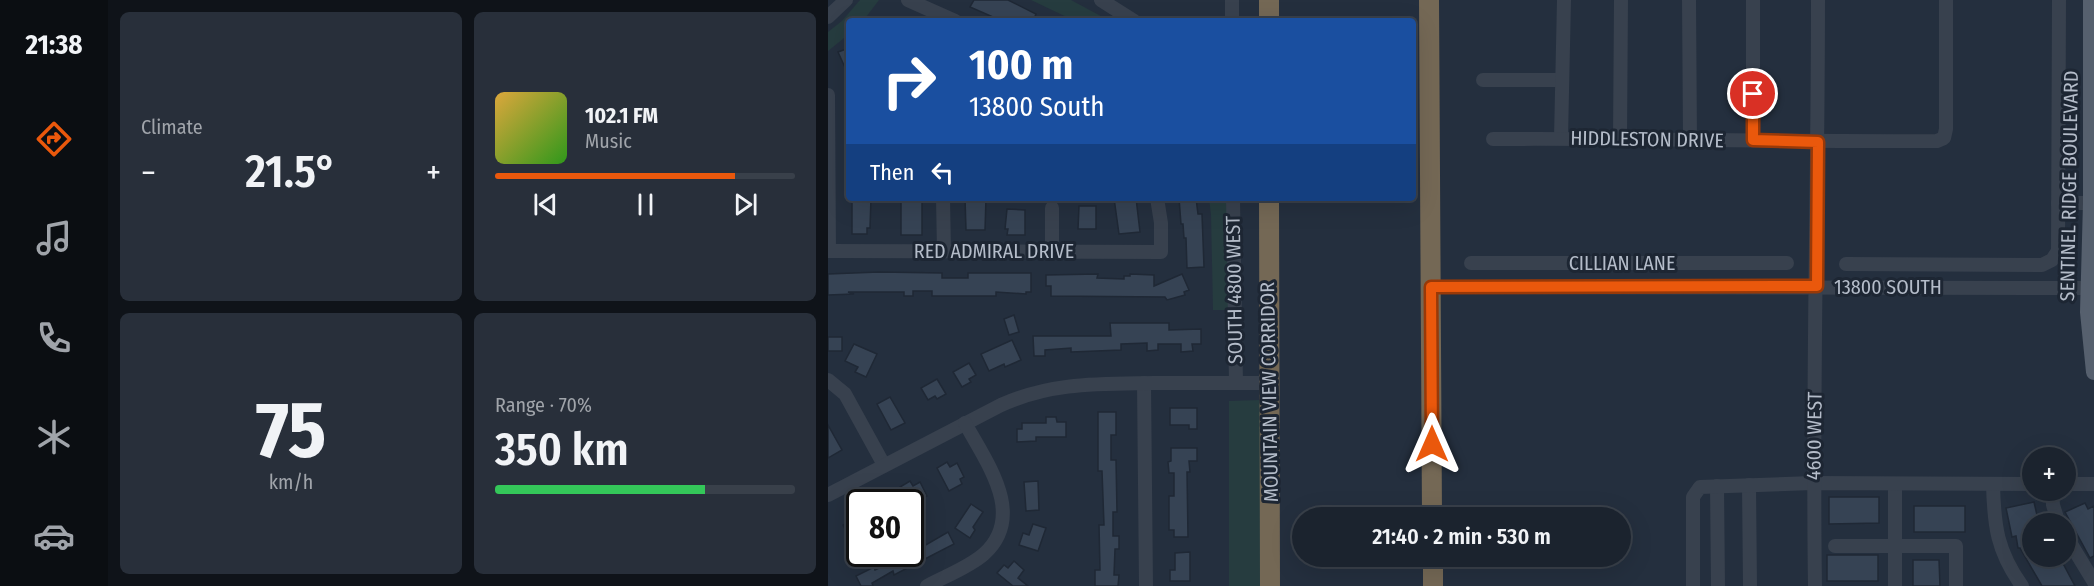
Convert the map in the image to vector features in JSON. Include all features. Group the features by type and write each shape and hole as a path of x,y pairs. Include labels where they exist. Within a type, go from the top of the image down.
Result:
{"highway":[{"path":"1269,0 1269,18"},
{"path":"1429,0 1432,507"},
{"name":"MOUNTAIN VIEW CORRIDOR","path":"1269,201 1270,586"},
{"path":"1433,567 1433,586"}],"main road":[{"name":"SENTINEL RIDGE BOULEVARD","path":"2091,0 2092,288 2089,332 2094,372"}],"street":[{"path":"828,17 846,0"},
{"path":"908,0 948,18"},
{"path":"1101,0 1129,18"},
{"path":"1232,0 1232,18"},
{"path":"1562,138 1564,0"},
{"path":"1620,139 1621,0"},
{"path":"1689,0 1690,139"},
{"path":"1753,0 1753,140"},
{"name":"4600 WEST","path":"1815,586 1813,483 1817,286 1818,0"},
{"name":"HIDDLESTON DRIVE","path":"1493,139 1937,141 1944,138 1946,0"},
{"path":"1846,264 2042,265 2052,260 2058,251 2059,0"},
{"path":"1483,80 1562,80"},
{"path":"828,95 829,251"},
{"path":"943,201 944,251"},
{"name":"RED ADMIRAL DRIVE","path":"829,251 1161,252 1161,222 1158,201"},
{"name":"SOUTH 4800 WEST","path":"1233,201 1236,383"},
{"path":"2058,203 2091,203"},
{"path":"1052,208 1052,251"},
{"name":"CILLIAN LANE","path":"1471,263 1787,263"},
{"path":"1512,263 1512,287"},
{"path":"1733,263 1733,286"},
{"path":"1900,264 1900,287"},
{"path":"1996,264 1996,287"},
{"name":"13800 SOUTH","path":"1431,287 2092,288"},
{"path":"828,380 845,394 884,465"},
{"path":"828,495 1011,400 1042,390 1088,384 1269,383"},
{"path":"1144,384 1146,586"},
{"path":"927,586 984,554 994,542 1001,527 1002,496 965,423"},
{"path":"1693,586 1693,497 1700,487 1813,483 2022,484"},
{"path":"1894,484 1895,586"},
{"path":"1993,484 1994,519 1998,541 2008,564 2022,586"},
{"path":"2076,484 2094,484"},
{"path":"1749,485 1750,586"},
{"path":"1717,486 1718,586"},
{"path":"1835,546 1956,546 1956,586"},
{"path":"2076,552 2094,582"}],"green space":[{"path":"860,0 879,0 865,18 846,18 846,36 828,51 828,32 842,21"},
{"path":"1031,0 1071,0 1104,18 1069,18"},
{"path":"1209,201 1226,201 1229,310 1213,310"},
{"path":"1260,400 1262,586 1229,586 1229,401"}],"building":[{"path":"974,0 1008,0 1036,14 1034,18 995,18 970,7"},
{"path":"846,49 846,70 838,52"},
{"path":"852,201 871,201 870,228 867,228 867,234 852,234"},
{"path":"901,201 922,201 922,235 901,235"},
{"path":"965,201 986,201 985,230 966,230"},
{"path":"1114,201 1136,201 1140,232 1119,234"},
{"path":"1179,201 1196,201 1198,214 1202,214 1204,267 1187,268 1186,238 1184,238 1183,224 1181,224"},
{"path":"1079,206 1096,206 1096,229 1078,229"},
{"path":"1007,209 1025,210 1025,235 1007,235 1008,229 1005,229"},
{"path":"942,273 942,278 968,278 968,273 1031,273 1031,292 1026,292 1026,294 996,292 996,296 932,296 932,291 913,291 913,296 904,296 904,292 848,292 854,294 828,295 828,274"},
{"path":"1098,274 1097,278 1124,279 1124,276 1130,276 1130,274 1154,275 1154,286 1182,274 1189,290 1184,292 1185,295 1167,300 1165,297 1051,296 1051,286 1046,286 1046,275"},
{"path":"1014,315 1019,332 1009,335 1004,319"},
{"path":"1110,323 1169,323 1169,330 1201,329 1201,344 1192,344 1193,351 1181,352 1181,344 1158,344 1158,350 1147,351 1147,343 1121,344 1121,350 1071,352 1071,348 1045,350 1045,356 1034,356 1033,336 1111,336"},
{"path":"828,337 842,337 842,351 828,351"},
{"path":"1012,340 1021,360 989,371 981,354"},
{"path":"854,344 877,354 866,377 855,372 858,367 845,361"},
{"path":"969,363 976,375 969,379 971,382 962,387 953,372"},
{"path":"937,379 946,394 937,399 935,396 928,400 921,388"},
{"path":"890,397 905,423 891,430 877,404"},
{"path":"1170,408 1197,408 1197,429 1189,429 1189,425 1170,425"},
{"path":"1098,412 1116,412 1116,435 1111,435 1111,460 1116,460 1117,512 1113,512 1113,536 1119,536 1119,549 1115,549 1114,575 1119,575 1118,586 1095,586 1095,570 1100,570 1099,525 1104,525 1102,471 1098,471"},
{"path":"1046,417 1056,417 1057,422 1066,422 1066,437 1036,437 1036,441 1017,442 1017,429 1022,429 1022,423 1046,423"},
{"path":"828,425 842,450 828,458"},
{"path":"1171,448 1197,448 1197,461 1189,461 1190,472 1187,472 1188,537 1174,537 1174,530 1169,530 1169,496 1174,496 1174,473 1169,473 1168,462 1171,461"},
{"path":"947,462 950,467 957,463 964,477 960,479 962,484 949,491 937,468"},
{"path":"910,481 913,486 920,482 924,489 901,489 900,487"},
{"path":"1038,481 1039,510 1026,511 1024,482"},
{"path":"1829,497 1879,497 1879,523 1829,524"},
{"path":"2034,502 2036,513 2022,513 2022,551 2018,548 2016,536 2012,537 2006,508"},
{"path":"2085,503 2088,509 2094,506 2094,556 2090,558 2076,532 2076,513 2065,512"},
{"path":"971,504 983,512 973,527 975,530 970,538 955,528"},
{"path":"1914,506 1965,506 1965,532 1914,532"},
{"path":"1033,524 1046,528 1038,551 1019,545 1023,533 1029,535"},
{"path":"948,532 954,544 924,560 924,546"},
{"path":"1190,552 1190,581 1170,581 1170,570 1175,570 1175,553"},
{"path":"1827,555 1878,555 1878,581 1827,581"},
{"path":"1913,560 1939,560 1940,586 1913,586"},
{"path":"1014,561 1024,570 1018,578 1028,586 1013,586 997,573 1004,565 1008,568"},
{"path":"874,567 875,570 882,567 909,567 894,575 893,571 872,583 873,586 861,586 856,576"},
{"path":"2031,567 2065,567 2075,586 2042,586"}],"route":[{"path":"1432,444 1431,287 1817,286 1818,142 1753,140 1753,94"}]}
